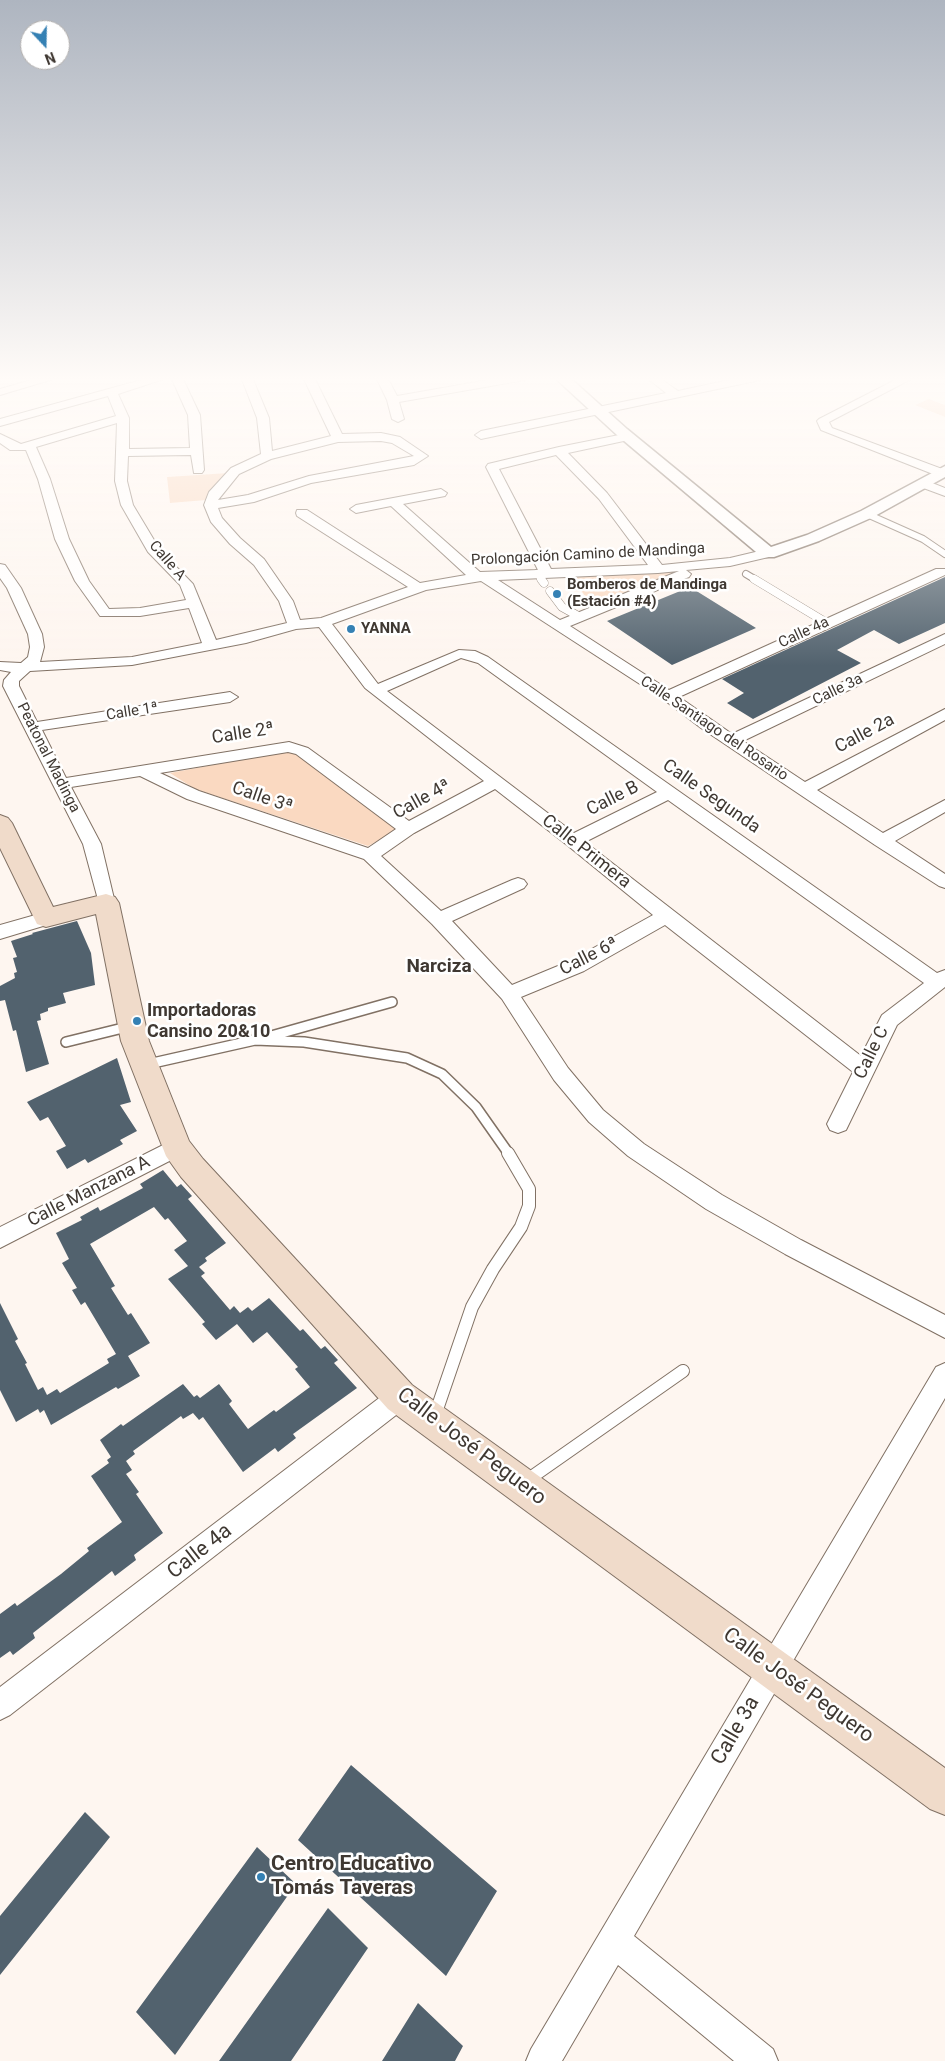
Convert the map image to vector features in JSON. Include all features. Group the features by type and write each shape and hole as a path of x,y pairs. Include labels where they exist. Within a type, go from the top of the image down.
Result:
{"main road":[{"path":"2,835 46,918 106,903"},
{"name":"Calle José Peguero","path":"106,903 132,1026 144,1065 177,1147 192,1168 400,1397 945,1794"}],"street":[{"path":"42,473 62,540 82,581 105,613 140,612 194,603"},
{"name":"Calle A","path":"121,473 121,481 127,505 155,552 186,584 211,646"},
{"path":"234,473 214,496 210,505 216,519 235,541 259,562 286,601 295,625"},
{"path":"210,505 250,500 308,480 346,473"},
{"path":"495,473 542,576"},
{"path":"581,473 603,496 658,569"},
{"path":"672,473 768,553 813,538 867,514 941,473"},
{"path":"922,483 945,492"},
{"path":"356,509 441,493"},
{"name":"Calle Santiago del Rosario","path":"395,503 480,576 668,696 731,741 945,882"},
{"path":"302,513 418,588"},
{"name":"Prolongación Camino de Mandinga","path":"0,666 10,668 27,666 54,667 132,661 211,646 295,625 323,622 418,588 480,576 542,576 658,569 730,562 768,553"},
{"name":"Peatonal Madinga","path":"0,568 14,588 35,634 37,647 35,658 12,680 11,686 92,844 106,903"},
{"name":"Calle 4a","path":"668,696 942,572"},
{"path":"558,626 684,574"},
{"name":"Calle Primera","path":"323,622 364,680 376,690 574,841 666,916 864,1069"},
{"name":"Calle 3a","path":"731,741 945,638"},
{"name":"Calle Segunda","path":"376,690 459,654 470,654 483,660 941,980"},
{"name":"Calle 1ª","path":"33,727 230,697"},
{"name":"Calle 2a","path":"804,790 945,714"},
{"name":"Calle 2ª","path":"61,784 282,747 297,748 408,829"},
{"name":"Calle 3ª","path":"143,771 193,795 370,855"},
{"name":"Calle 4ª","path":"370,855 408,829 495,782"},
{"name":"Calle B","path":"574,841 671,792"},
{"path":"881,841 945,805"},
{"path":"370,855 439,919 509,994 561,1074 596,1116 636,1150 714,1202 785,1243 945,1328"},
{"path":"439,919 518,884"},
{"name":"Calle 6ª","path":"509,994 577,966 666,916"},
{"path":"0,932 46,918"},
{"name":"Calle C","path":"838,1124 889,1020 941,980"},
{"name":"Calle Manzana A","path":"0,1238 177,1147"},
{"name":"Calle 3a","path":"543,2061 945,1375"},
{"name":"Calle 4a","path":"0,1705 400,1397"},
{"path":"614,1941 761,2061"}],"lane":[{"path":"867,514 923,539 945,554"},
{"path":"746,574 827,623"},
{"path":"550,591 562,607 580,617"},
{"path":"144,1065 255,1040 392,1002"},
{"path":"66,1042 132,1026"},
{"path":"255,1040 304,1042 407,1058 442,1074 476,1107 521,1172 529,1189 529,1206 521,1227 493,1269 472,1307 433,1421"},
{"path":"520,1484 683,1371"}],"shaded area":[{"path":"228,473 206,500 170,503 167,477"},
{"path":"686,571 591,604 569,574"},
{"path":"282,752 298,754 398,830 368,846 195,789 170,773"}],"building":[{"path":"945,577 945,623 899,644 874,630 837,650 861,663 753,719 727,703 744,693 722,679"},
{"path":"690,587 756,628 672,665 607,621"},
{"path":"77,921 91,953 95,985 63,993 66,1003 48,1008 48,1011 40,1014 41,1020 37,1021 49,1064 26,1072 16,1030 13,1031 5,1000 0,1001 0,986 15,978 14,973 17,972 13,958 17,957 11,941 32,933"},
{"path":"117,1058 131,1102 120,1105 137,1131 120,1140 123,1144 88,1163 85,1159 67,1169 56,1151 66,1146 48,1117 40,1121 27,1102"},
{"path":"163,1170 177,1187 181,1184 192,1196 188,1199 226,1243 205,1258 207,1261 199,1267 205,1273 201,1276 230,1310 234,1306 240,1313 248,1307 252,1311 269,1298 300,1331 303,1329 321,1349 325,1346 338,1360 334,1363 357,1388 293,1434 296,1438 278,1452 275,1448 243,1472 203,1417 199,1420 193,1413 183,1419 181,1416 133,1451 135,1454 126,1461 132,1470 126,1474 139,1492 136,1494 163,1533 134,1555 136,1560 115,1576 112,1571 33,1633 35,1638 13,1655 10,1651 0,1658 0,1614 15,1603 17,1606 61,1574 89,1551 87,1548 122,1522 91,1476 109,1463 107,1460 111,1457 100,1440 121,1424 123,1426 183,1384 194,1397 197,1395 200,1398 219,1384 232,1401 229,1404 248,1429 274,1410 276,1412 310,1387 295,1369 298,1367 267,1332 253,1343 237,1324 216,1340 202,1324 205,1322 168,1279 188,1266 174,1250 187,1241 168,1218 165,1220 154,1207 90,1244 115,1286 111,1288 128,1315 131,1313 150,1343 128,1356 140,1376 118,1389 116,1387 51,1425 44,1410 40,1413 38,1409 16,1422 0,1390 0,1303 18,1339 15,1341 27,1363 25,1364 38,1390 43,1387 47,1395 57,1389 60,1393 109,1363 107,1359 116,1354 85,1302 81,1305 72,1290 77,1288 62,1263 69,1259 56,1233 82,1220 80,1217 98,1207 100,1211 143,1188 140,1184"},
{"path":"351,1765 497,1891 446,1976 298,1840"},
{"path":"85,1812 110,1837 0,1975 0,1916"},
{"path":"257,1847 296,1884 175,2055 136,2012"},
{"path":"328,1908 368,1948 291,2061 219,2061"},
{"path":"418,2003 463,2046 455,2061 382,2061"}],"place":[{"name":"Bomberos de Mandinga (Estación #4)","path":"557,594"},
{"name":"YANNA","path":"351,629"},
{"name":"Importadoras Cansino 20&10","path":"137,1021"},
{"name":"Centro Educativo Tomás Taveras","path":"261,1877"}],"district":[{"name":"Narciza","path":"439,967"}]}
